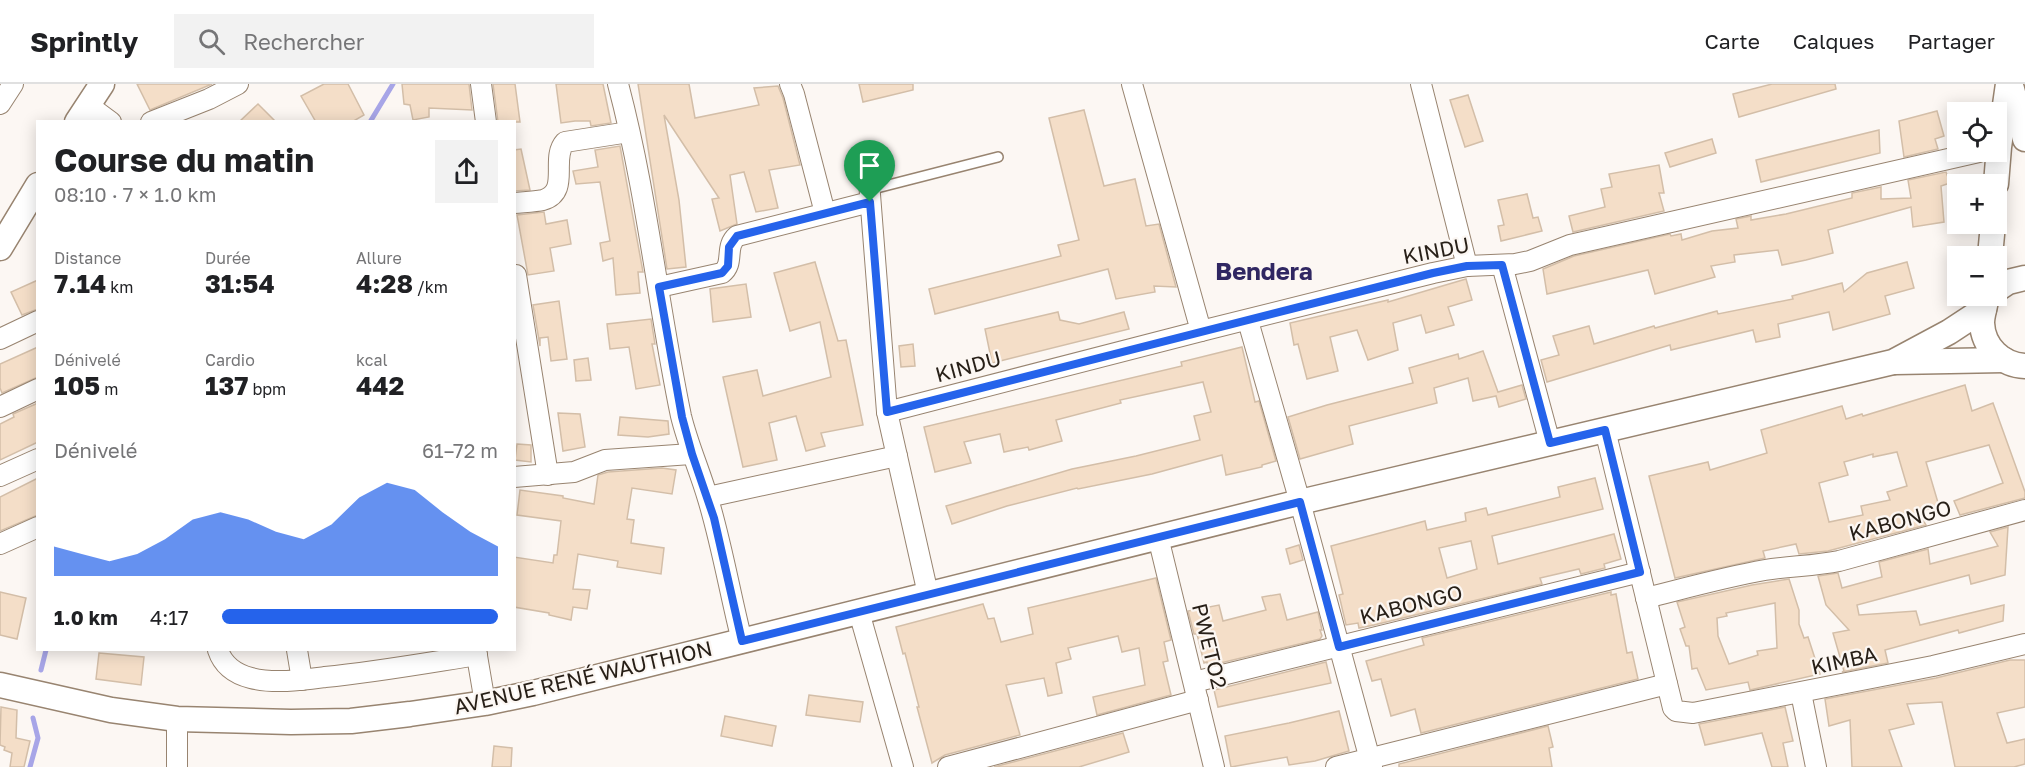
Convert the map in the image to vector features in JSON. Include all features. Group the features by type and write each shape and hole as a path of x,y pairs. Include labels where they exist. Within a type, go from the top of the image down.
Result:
{"street":[{"path":"0,104 13,84"},
{"path":"102,84 83,113 105,120"},
{"path":"156,120 209,99 238,84"},
{"path":"481,84 486,120"},
{"path":"618,84 659,287 682,417 692,454 708,497 742,641"},
{"path":"790,84 825,213"},
{"path":"1132,84 1201,332"},
{"path":"1421,84 1467,266"},
{"path":"2009,84 2025,139"},
{"path":"2004,102 2009,84"},
{"path":"516,203 544,200 557,190 559,154 565,142 629,132"},
{"path":"867,156 887,412 928,594"},
{"name":"KINDU","path":"887,412 1467,266 1530,261 1570,245 1947,159"},
{"path":"659,287 722,273 728,266 729,247 737,236 825,213 869,196"},
{"path":"0,248 33,200"},
{"path":"1502,265 1550,443"},
{"path":"516,276 548,475"},
{"path":"2007,283 2025,278"},
{"path":"1893,362 1949,332 1981,306"},
{"path":"1988,306 1983,333 1995,353 2017,369"},
{"path":"1248,321 1371,763"},
{"path":"0,339 36,322"},
{"path":"1893,362 2017,369"},
{"name":"AVENUE RENÉ WAUTHION","path":"0,685 111,710 177,719 351,721 485,703 1300,502 1893,362"},
{"path":"0,407 36,390"},
{"path":"1336,767 1371,763 1667,684 1605,430"},
{"path":"516,477 574,472 605,460 692,454"},
{"path":"708,497 897,456"},
{"path":"0,476 36,460"},
{"name":"KABONGO","path":"1646,598 1704,582 1767,570 1823,565 2025,510"},
{"path":"0,544 36,528"},
{"name":"PWETO2","path":"1158,537 1214,767"},
{"name":"KABONGO","path":"948,767 1339,647 1640,572"},
{"path":"859,612 903,767"},
{"name":"KIMBA","path":"1667,684 1673,708 1680,713 1693,713 1801,693 2025,644"},
{"path":"218,651 221,660 243,676 254,679 302,680 388,659 476,652 485,703"},
{"path":"297,651 302,680"},
{"path":"1801,693 1816,767"},
{"path":"177,719 177,767"}],"lane":[{"path":"869,196 998,157"}],"building":[{"path":"137,84 212,84 150,110"},
{"path":"324,84 348,84 364,115 355,120 315,120 301,96"},
{"path":"402,84 469,84 472,110 429,108 429,117 413,120 410,105 404,104"},
{"path":"493,84 515,84 520,122 498,120"},
{"path":"556,84 603,84 611,123 591,126 590,121 561,123"},
{"path":"638,84 689,84 695,118 759,105 754,88 778,86 783,98 800,165 769,170 778,208 756,212 744,172 730,175 737,224 720,231 712,199 719,198 664,115 679,200 686,267 667,269"},
{"path":"859,84 913,84 913,90 863,102"},
{"path":"1772,84 1835,84 1836,89 1739,117 1733,94"},
{"path":"1468,95 1483,141 1465,147 1450,100"},
{"path":"258,104 274,120 241,120"},
{"path":"1084,110 1104,186 1135,179 1146,226 1159,224 1176,287 1154,286 1155,292 1116,299 1108,269 935,314 929,289 1061,256 1058,245 1079,240 1049,118"},
{"path":"1937,111 1944,136 1935,139 1938,149 1904,157 1899,121"},
{"path":"1879,130 1880,153 1761,182 1756,160"},
{"path":"1712,139 1716,153 1670,167 1665,153"},
{"path":"620,146 643,272 638,272 640,293 616,295 613,258 603,261 600,243 610,241 600,182 576,184 573,171 598,167 595,150"},
{"path":"521,149 530,190 516,191 516,150"},
{"path":"1659,165 1664,193 1659,193 1664,211 1573,232 1569,216 1605,207 1601,189 1612,187 1609,174"},
{"path":"1946,172 1947,184 1941,186 1944,222 1913,227 1911,207 1828,230 1833,253 1806,260 1782,265 1778,250 1734,255 1735,262 1711,266 1715,277 1655,294 1648,270 1547,294 1543,269 1574,256 1670,234 1671,236 1681,234 1682,240 1712,231 1738,228 1736,219 1751,216 1751,220 1786,214 1852,198 1852,193 1881,187 1881,199 1911,198 1908,180"},
{"path":"1527,194 1533,218 1538,217 1542,231 1501,241 1498,226 1504,225 1498,200"},
{"path":"544,212 546,224 567,220 571,244 550,248 554,271 528,275 517,215"},
{"path":"815,262 838,341 846,340 863,425 821,433 825,446 806,451 796,416 769,423 777,460 743,467 723,377 757,370 763,396 831,377 820,322 790,331 774,273"},
{"path":"1907,262 1914,288 1885,296 1890,314 1833,330 1829,312 1778,324 1780,337 1756,342 1753,330 1671,350 1670,345 1547,382 1541,360 1559,355 1553,336 1589,326 1594,344 1654,326 1655,328 1717,311 1718,314 1793,299 1792,296 1842,283 1844,292 1867,273"},
{"path":"1466,279 1472,300 1448,307 1454,325 1426,333 1421,315 1393,323 1398,350 1368,360 1357,330 1330,337 1338,371 1307,379 1298,344 1294,345 1290,323 1388,300 1388,302"},
{"path":"36,281 36,310 22,315 11,292"},
{"path":"746,284 751,317 713,322 710,289"},
{"path":"559,301 567,359 551,361 548,337 540,338 540,346 533,305"},
{"path":"1058,312 1060,320 1079,324 1124,312 1129,329 992,363 985,329"},
{"path":"651,319 655,344 652,344 660,385 636,389 629,347 610,349 607,324"},
{"path":"913,344 915,366 901,367 899,346"},
{"path":"1242,347 1255,402 1259,401 1276,461 1262,465 1262,467 1226,475 1222,455 1152,474 1077,488 1007,506 952,524 946,506 1072,469 1200,440 1194,416 1211,412 1203,382 1120,400 1121,403 1056,420 1062,441 1029,450 1028,447 1004,452 1000,434 964,442 971,463 935,472 924,427 1182,366 1181,362"},
{"path":"36,348 36,378 2,393 0,364"},
{"path":"1483,351 1498,392 1522,385 1526,399 1499,407 1496,396 1473,401 1468,378 1434,388 1437,403 1349,426 1353,444 1300,459 1288,417 1413,383 1409,368 1458,354 1459,359"},
{"path":"588,358 591,380 576,381 574,360"},
{"path":"1965,385 1972,411 1993,403 2025,492 2025,498 1960,515 1954,501 2003,483 1989,445 1926,462 1939,506 1918,512 1926,525 1828,551 1799,554 1796,544 1763,551 1765,558 1675,578 1649,476 1708,462 1710,470 1767,453 1761,430 1842,406 1846,419 1862,414 1863,416","holes":["1897,452 1907,486 1887,492 1890,500 1861,506 1863,515 1829,522 1819,483 1848,475 1844,462 1873,454 1873,457"]},
{"path":"36,404 36,443 0,460 0,424 14,417 13,414"},
{"path":"558,413 580,414 585,447 563,451"},
{"path":"620,417 668,421 669,434 648,437 618,435"},
{"path":"517,444 531,445 531,462 516,460"},
{"path":"662,468 676,470 672,494 632,488 627,519 634,520 631,543 664,548 661,574 617,567 618,561 578,554 573,589 590,590 587,609 573,607 571,620 549,615 549,613 516,607 516,557 553,563 554,555 557,555 561,521 517,515 520,490 563,496 563,498 594,504 598,475 608,472"},
{"path":"1595,478 1603,509 1492,536 1498,564 1614,534 1621,559 1604,564 1605,568 1581,574 1579,569 1540,578 1542,584 1374,625 1359,628 1358,623 1346,625 1339,595 1343,594 1331,546 1425,521 1427,530 1466,521 1465,513 1486,508 1488,515 1560,497 1558,487","holes":["1471,541 1477,569 1447,578 1439,548"]},
{"path":"36,479 36,516 0,531 0,497"},
{"path":"2008,527 2005,575 1971,584 1969,575 1857,605 1859,615 1916,611 1920,625 2004,605 2003,621 1959,633 1958,630 1885,650 1888,663 1842,672 1844,671 1833,633 1849,630 1826,605 1818,576 1838,573 1842,588 1882,577 1879,562 1928,549 1930,564 1998,546 1990,532"},
{"path":"1299,545 1303,560 1290,564 1286,549"},
{"path":"1156,578 1171,640 1164,642 1168,661 1163,662 1171,695 1097,715 1093,697 1145,685 1139,648 1122,652 1118,636 1068,648 1071,659 1056,663 1062,693 1048,696 1044,678 1006,685 1020,735 945,755 932,763 905,653 903,654 896,627 983,604 988,619 994,618 1001,642 1033,634 1028,608"},
{"path":"1789,579 1799,610 1799,624 1804,638 1808,637 1820,674 1750,690 1748,682 1706,690 1697,668 1692,669 1689,646 1686,646 1680,629 1685,627 1677,602","holes":["1775,603 1777,648 1757,651 1758,655 1729,664 1718,636 1717,618 1727,616 1726,613"]},
{"path":"0,592 26,598 17,639 0,635"},
{"path":"1611,592 1611,595 1616,594 1627,653 1632,652 1638,679 1421,733 1415,709 1391,716 1381,679 1372,681 1366,661 1424,645 1422,638"},
{"path":"1280,594 1287,620 1318,612 1322,630 1320,630 1322,636 1320,639 1208,666 1207,662 1204,663 1197,634 1194,634 1188,611 1219,605 1223,621 1266,610 1262,597"},
{"path":"99,653 144,657 141,685 96,679"},
{"path":"2010,660 2025,660 2025,707 1997,713 2007,743 2025,739 2025,764 2014,767 1955,767 1942,702 1907,704 1914,724 1889,730 1902,767 1852,767 1850,720 1829,726 1825,699 1936,678"},
{"path":"1326,662 1331,683 1218,707 1214,690"},
{"path":"809,695 863,702 860,722 806,715"},
{"path":"1,707 17,710 16,738 30,741 24,767 10,767 12,753 4,750 5,747 0,745"},
{"path":"1785,707 1793,741 1783,743 1788,767 1772,767 1762,733 1705,745 1699,724"},
{"path":"1339,711 1349,751 1315,761 1289,765 1287,757 1231,767 1225,736"},
{"path":"725,716 776,726 772,746 721,736"},
{"path":"1548,726 1553,747 1549,748 1552,767 1399,767 1399,764"},
{"path":"1123,733 1129,752 1079,767 994,767"},
{"path":"494,746 512,748 511,767 492,767"}],"waterway":[{"path":"371,120 393,84"},
{"path":"41,670 46,651"},
{"path":"30,767 38,738 33,718"}],"district":[{"name":"Bendera","path":"1264,270"}],"route":[{"path":"870,202 887,412 1433,273 1467,266 1502,265 1550,443 1605,430 1640,572 1339,647 1300,502 742,641 714,518 682,417 659,287 722,273 728,266 729,247 737,236 870,202"}]}
